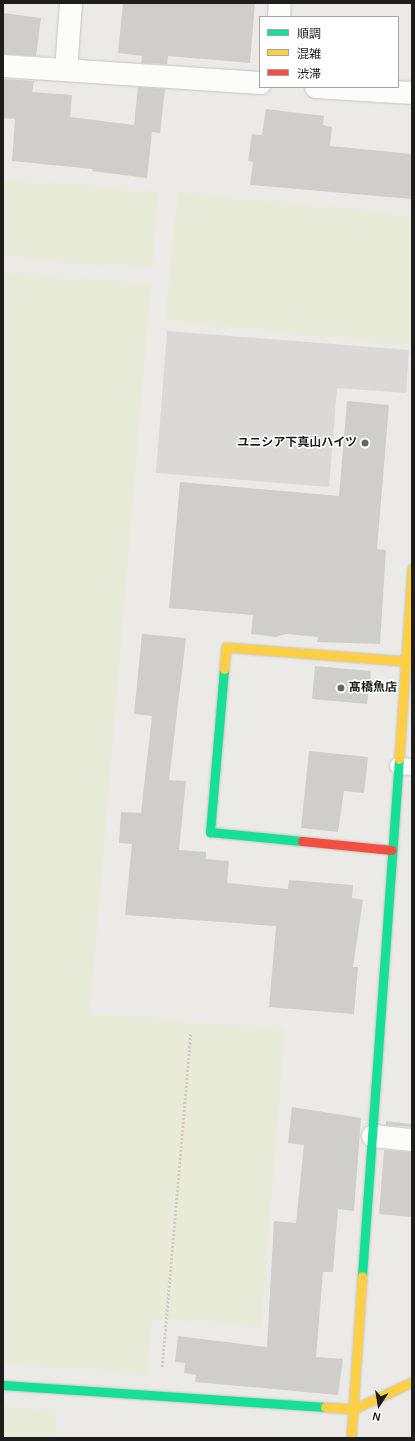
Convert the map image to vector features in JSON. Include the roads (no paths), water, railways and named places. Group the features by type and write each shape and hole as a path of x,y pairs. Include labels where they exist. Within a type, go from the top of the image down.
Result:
{"street":[{"path":"66,70 71,3"},
{"path":"279,16 280,3"},
{"path":"3,66 259,83"},
{"path":"332,88 412,93"},
{"path":"351,1438 392,850 405,766 408,679 406,661 412,568"},
{"path":"392,850 210,832 226,648 406,661"},
{"path":"373,1136 412,1140"},
{"path":"3,1384 354,1409 412,1382"}],"place":[{"name":"ユニシア下真山ハイツ","path":"365,443"},
{"name":"髙橋魚店","path":"341,688"}]}
